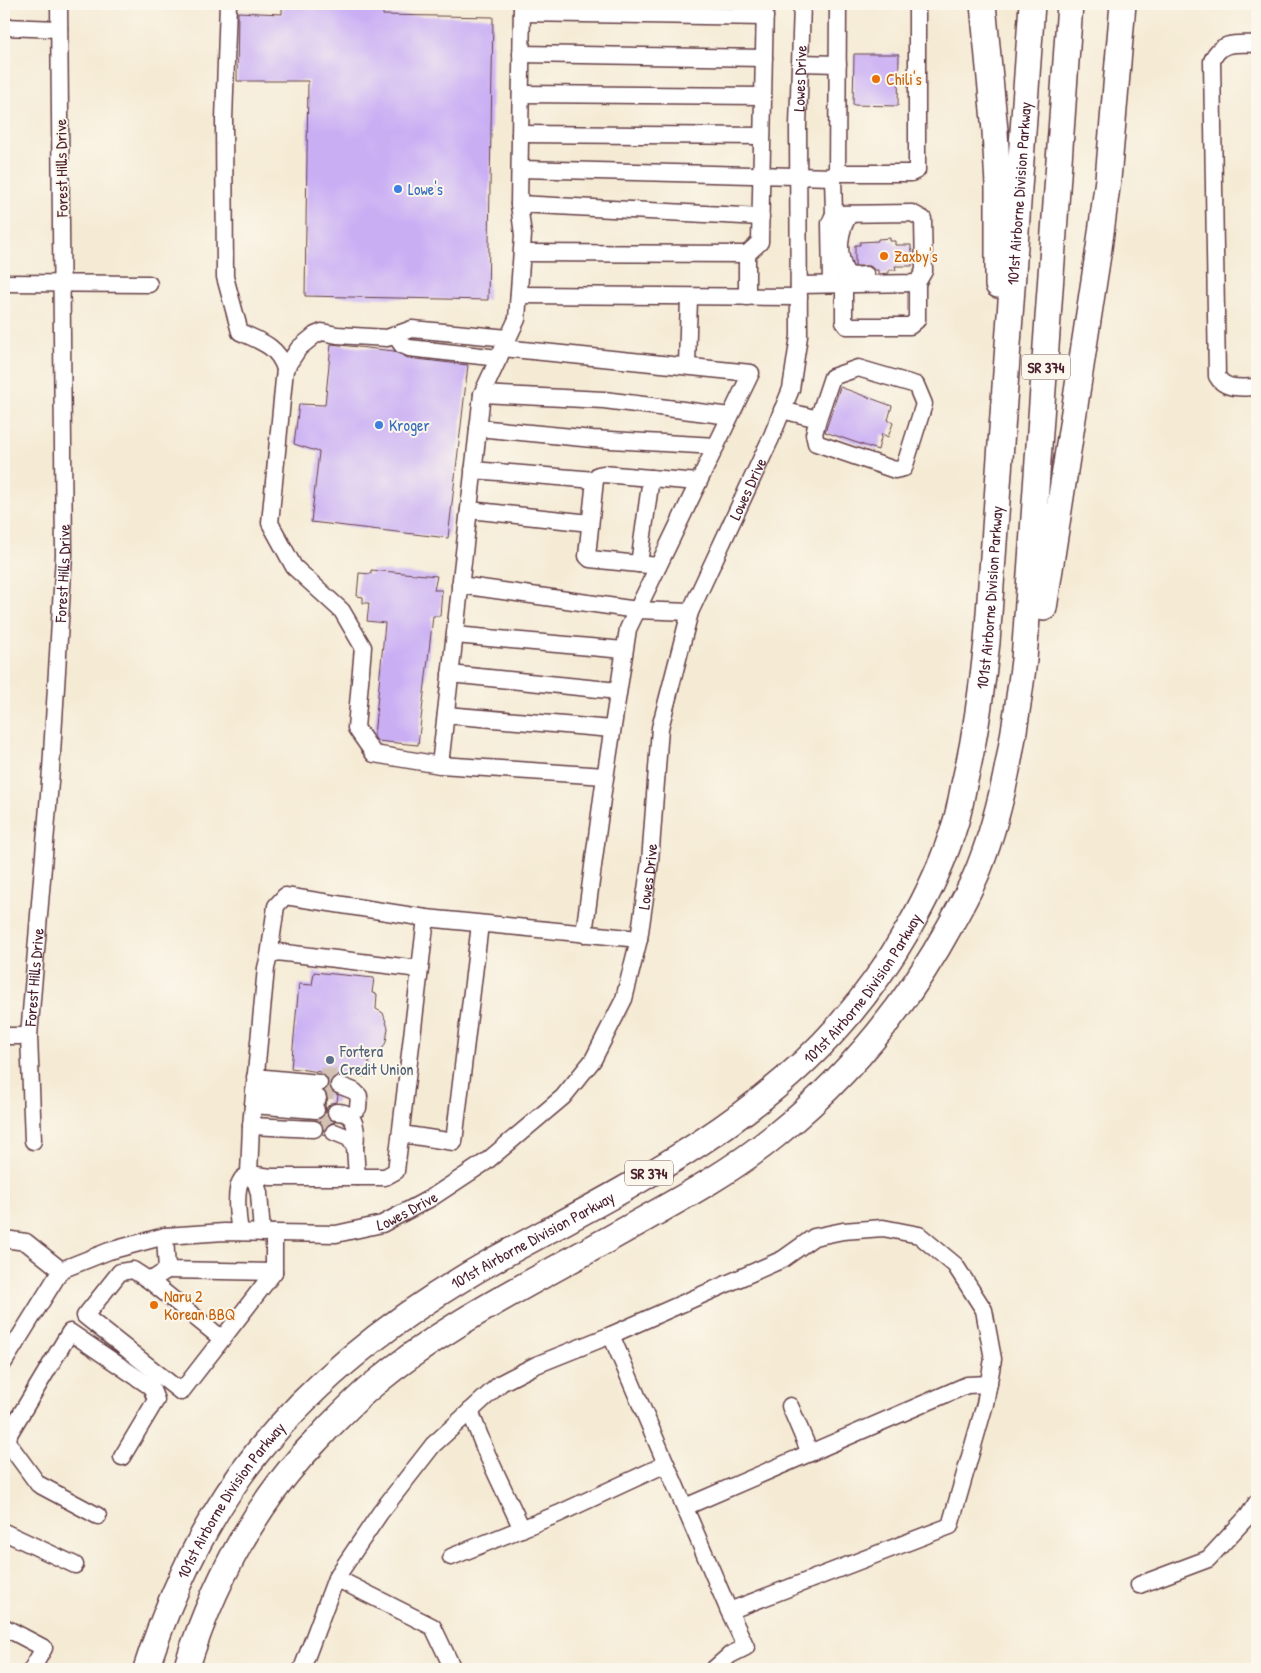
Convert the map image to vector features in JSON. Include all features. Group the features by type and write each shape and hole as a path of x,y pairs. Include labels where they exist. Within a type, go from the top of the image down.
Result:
{"highway":[{"path":"983,4 998,185 992,573"},
{"name":"101st Airborne Division Parkway","path":"146,1669 158,1630 177,1585 200,1541 228,1494 255,1455 287,1417 321,1384 384,1331 431,1298 490,1262 684,1154 734,1120 787,1078 840,1025 884,968 919,908 940,866 956,820 980,703 988,642 1032,4"},
{"name":"101st Airborne Division Parkway","path":"186,1669 214,1595 236,1550 269,1497 300,1458 372,1386 477,1313 699,1188 775,1136 845,1073 883,1029 915,986 964,902 979,868 994,822 1015,729 1024,660 1070,4"},
{"path":"1015,729 1037,649 1098,257 1108,179 1123,4"}],"street":[{"name":"Forest Hills Drive","path":"33,1141 29,1036 51,770 64,555 59,4"},
{"path":"228,4 224,120 225,277 240,332 271,346 283,361 286,369"},
{"name":"Lowes Drive","path":"61,1270 109,1251 165,1236 224,1232 336,1234 382,1224 431,1198 487,1161 563,1097 593,1060 624,999 639,939 650,862 660,728 690,612 791,390 799,336 798,177 802,4"},
{"path":"838,4 835,175 842,214 840,246 843,266 846,273 852,276 910,275 920,277"},
{"path":"520,169 798,177 911,173 917,170 918,4"},
{"path":"440,765 482,394 517,319 523,235 519,204 522,8 765,10 760,242 747,254 522,253"},
{"path":"4,27 59,29"},
{"path":"1257,44 1226,44 1214,54 1212,61 1217,376 1227,386 1235,388 1257,387"},
{"path":"521,54 764,58"},
{"path":"800,63 838,64"},
{"path":"521,94 763,96"},
{"path":"520,134 762,136"},
{"path":"519,204 761,216"},
{"path":"912,213 923,219 920,277 917,320 910,326 847,326 844,322 837,284 830,223 842,214 912,213"},
{"path":"747,254 748,297"},
{"path":"519,295 748,297 837,284 920,277"},
{"path":"4,283 149,284"},
{"path":"687,366 689,297"},
{"path":"503,348 412,329 391,337 337,335 322,332 315,335 299,348 286,369 270,523 294,567 342,611 363,647 356,728 374,754 440,765 605,776"},
{"path":"391,337 402,346 409,348 503,348 751,372 628,630 605,776 584,934"},
{"path":"858,368 916,385 924,404 904,468 895,470 816,443 814,434 818,419 832,376 858,368"},
{"path":"482,394 604,400 730,416"},
{"path":"782,410 818,419"},
{"path":"478,428 593,439 716,446"},
{"path":"473,470 595,480"},
{"path":"658,566 590,559 587,556 595,480 598,475 603,474 698,482"},
{"path":"639,564 651,478"},
{"path":"469,510 590,523"},
{"path":"460,585 637,610 690,612"},
{"path":"454,635 624,650"},
{"path":"450,674 618,691"},
{"path":"446,715 612,729"},
{"path":"221,1338 150,1281 133,1270 120,1272 85,1316 181,1392 274,1272 259,1193 256,1183 249,1174 253,1095 266,968 276,906 285,896 426,918 639,939"},
{"path":"240,1232 237,1214 239,1187 242,1179 249,1174 271,1177 385,1177 396,1171 426,918"},
{"path":"401,1134 454,1142 480,924"},
{"path":"269,956 277,952 420,969"},
{"path":"4,1036 29,1036"},
{"path":"337,1103 352,1079 359,1089 355,1140 358,1177"},
{"path":"253,1095 317,1101"},
{"path":"253,1095 317,1101"},
{"path":"253,1095 317,1101"},
{"path":"337,1103 358,1106"},
{"path":"337,1103 349,1138 355,1140"},
{"path":"302,1669 336,1578 380,1512 433,1445 501,1383 536,1365 611,1335 783,1259 814,1237 843,1231 882,1228 919,1235 955,1265 984,1310 993,1359 986,1404 950,1526 729,1611"},
{"path":"165,1236 167,1270"},
{"path":"4,1239 26,1242 61,1270 4,1362"},
{"path":"150,1281 167,1270 274,1272"},
{"path":"98,1516 38,1484 8,1443 6,1432 70,1332 151,1387 156,1400 122,1458"},
{"path":"611,1335 746,1647 730,1655 714,1669"},
{"path":"685,1508 966,1385 989,1384"},
{"path":"790,1406 810,1453"},
{"path":"470,1411 486,1452 522,1529"},
{"path":"451,1557 522,1529 666,1464"},
{"path":"1139,1585 1208,1559 1248,1516 1257,1502"},
{"path":"4,1532 75,1565"},
{"path":"336,1578 433,1627 453,1669"},
{"path":"4,1627 44,1648 32,1669"}],"building":[{"name":"Lowe's","path":"282,4 383,4 383,15 493,17 488,300 305,296 308,81 237,81 238,12 282,14"},
{"name":"Chili's","path":"854,54 899,54 898,106 853,105"},
{"name":"Zaxby's","path":"890,238 890,241 895,241 895,245 911,245 912,266 895,266 896,270 889,270 889,273 878,274 878,270 870,266 855,266 855,245 860,245 860,242"},
{"name":"Kroger","path":"331,344 394,351 408,358 468,365 448,538 311,522 319,452 294,444 299,404 325,405"},
{"path":"840,387 892,406 888,420 893,423 888,437 882,434 878,450 825,432"},
{"path":"371,570 437,576 434,590 442,590 440,616 433,616 418,745 377,741 374,736 385,623 367,621 369,603 363,603 363,597 357,596 359,573 371,574"},
{"name":"Fortera Credit Union","path":"314,972 374,978 372,993 377,994 376,1009 383,1013 388,1028 386,1042 382,1050 369,1058 369,1077 340,1074 333,1077 330,1081 331,1091 338,1095 337,1102 331,1103 327,1107 327,1117 335,1122 327,1124 325,1135 322,1134 323,1124 317,1120 324,1116 326,1111 325,1105 328,1099 325,1091 329,1084 328,1078 320,1072 291,1068 299,984 312,985"}],"tunnel":[{"path":"320,1076 340,1077"},
{"path":"319,1089 338,1092"},
{"path":"315,1120 335,1122"}],"place":[{"name":"Chili's","path":"876,79"},
{"name":"Lowe's","path":"398,189"},
{"name":"Zaxby's","path":"884,256"},
{"name":"Kroger","path":"379,425"},
{"name":"Fortera Credit Union","path":"330,1060"},
{"name":"Naru 2 Korean BBQ","path":"154,1305"}]}
